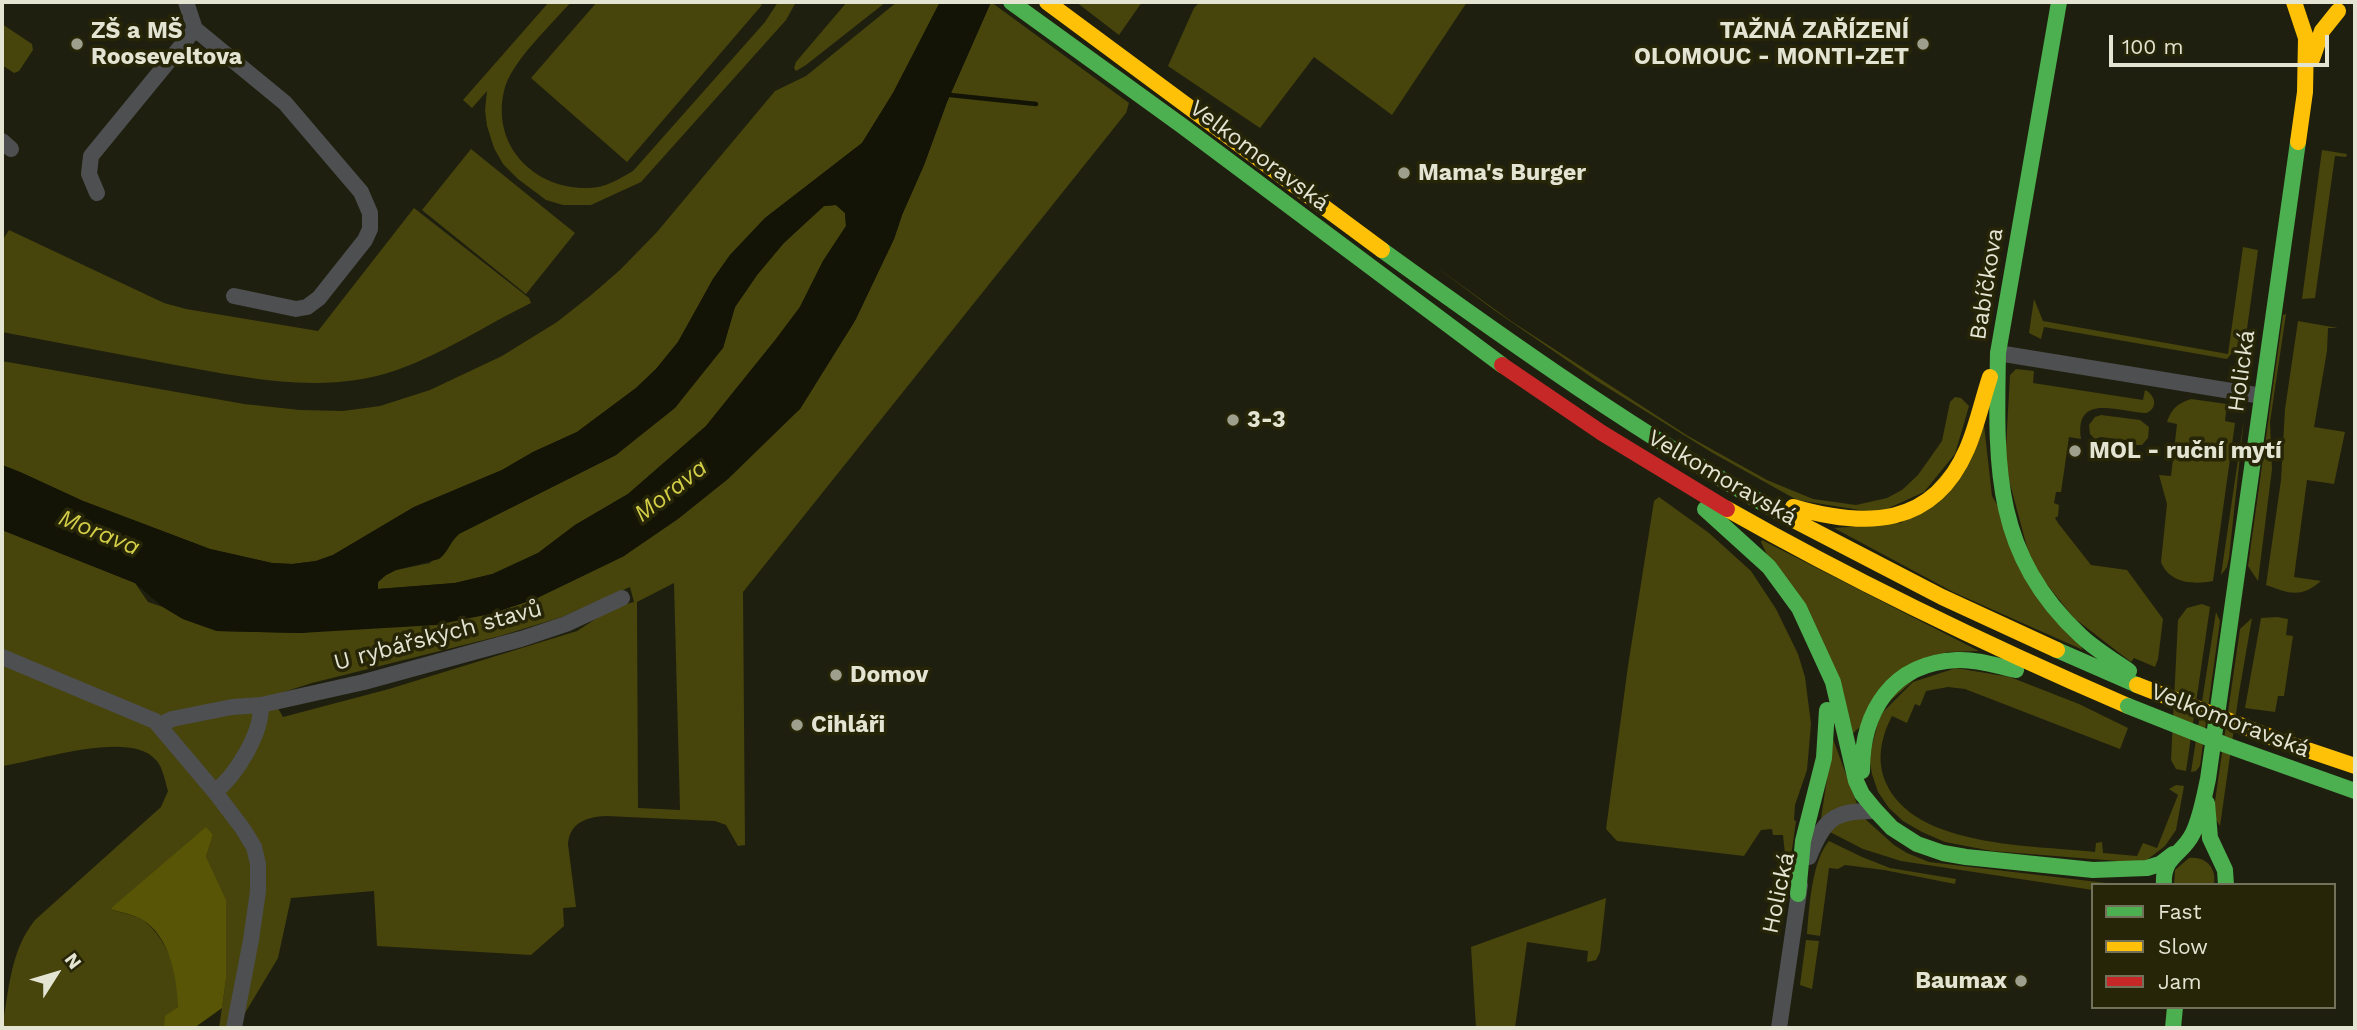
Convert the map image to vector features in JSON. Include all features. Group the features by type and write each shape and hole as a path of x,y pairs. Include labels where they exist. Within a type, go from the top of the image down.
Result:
{"main road":[{"name":"Velkomoravská","path":"1011,2 1499,363 1602,433 1774,536 2010,656 2226,745 2355,791"},
{"name":"Velkomoravská","path":"1047,2 1362,237 1556,375 1738,489 1853,553 2039,644 2138,681 2182,703 2355,766"},
{"name":"Babíčkova","path":"1998,353 2059,2"},
{"path":"2295,2 2315,14 2327,14 2346,7"},
{"name":"Holická","path":"2295,2 2306,38 2305,92"},
{"name":"Holická","path":"2164,883 2164,868 2191,838 2207,782 2305,92 2318,39 2346,7"},
{"path":"1738,489 1842,521 1874,522 1908,512 1941,488 1962,460 1998,353"},
{"path":"1998,353 1997,460 2003,505 2016,549 2038,587 2070,624 2095,648 2138,681"},
{"path":"1669,474 1757,555 1778,577 1799,608 1833,682 1856,781 1862,793 1887,824 1906,838 1934,851 1966,857 2093,870 2147,868 2160,864 2176,852 2189,847 2211,851 2220,860"},
{"path":"1798,894 1803,844 1820,787 1828,741 1826,707 1815,644"},
{"path":"1876,811 1862,775 1862,736 1878,701 1892,685 1914,670 1942,661 1975,661 2080,686"},
{"name":"Holická","path":"2207,782 2209,833 2225,870 2225,883"},
{"path":"2093,870 2135,883"},
{"path":"2173,1028 2175,1009"}],"street":[{"path":"186,2 195,29 285,103 361,192 370,213 370,229 365,240 313,304 296,309 234,296"},
{"path":"97,193 89,174 91,156 195,29"},
{"name":"Babíčkova","path":"1998,353 2262,396"},
{"name":"U rybářských stavů","path":"160,725 172,719 232,707 261,705 364,682 521,639 566,624 622,598"},
{"path":"2,657 148,717 160,725 215,792 254,847 258,864 258,891 234,1028"},
{"path":"215,792 232,775 247,750 259,722 261,705"},
{"name":"Holická","path":"1779,1028 1798,894 1813,846 1826,825 1843,813 1876,811"}],"shaded area":[{"path":"549,2 571,2 532,45 508,80 502,111 504,130 521,161 535,173 569,187 595,188 633,171 765,22 778,2 796,2 786,20 641,182 591,205 563,205 546,200 503,164 487,126 487,91 472,108 463,100"},
{"path":"597,2 758,2 762,5 627,162 531,78"},
{"path":"847,2 886,2 796,71 796,62"},
{"path":"897,2 940,2 893,93 862,143 765,218 730,255 713,279 678,342 656,369 636,388 577,432 502,470 414,507 333,555 316,561 293,564 272,563 210,549 83,501 2,465 2,361 244,404 343,411 380,406 430,390 502,356 557,322 620,270 657,232 775,91 806,76"},
{"path":"991,2 1129,103 1126,113 743,592 745,845 738,846 726,825 715,821 606,816 581,822 572,830 568,844 576,907 563,908 564,926 531,955 377,946 374,891 291,898 278,958 236,1028 219,1028 226,979 206,857 213,835 110,909 137,917 149,925 170,958 179,995 177,1009 164,1028 2,1028 15,958 35,920 161,807 168,791 156,760 143,751 126,747 82,750 2,766 2,530 135,583 148,602 183,619 217,631 300,633 490,614 535,599 624,556 800,409 853,324 894,239 947,102","holes":["674,583 680,810 638,808 637,602","630,587 634,602 614,607 577,631 389,689 283,717 271,696 312,683 500,636 562,617"]},
{"path":"1076,2 1142,2 1119,35"},
{"path":"1200,2 1467,2 1392,115 1314,57 1260,128 1168,66 1194,8"},
{"path":"2,24 32,44 33,50 19,71 14,73 2,65"},
{"path":"471,149 575,233 526,294 422,210"},
{"path":"2322,150 2347,154 2346,157 2335,156 2315,298 2302,299"},
{"path":"836,205 845,213 846,226 823,261 800,307 706,426 628,494 575,525 538,553 492,574 455,583 378,589 378,582 396,570 430,563 458,534 616,455 723,348 735,307 783,243 824,206"},
{"path":"414,208 529,298 531,303 414,363 369,378 341,382 284,382 255,378 2,332 2,241 9,230 164,303 318,331"},
{"path":"2243,247 2258,250 2246,336 2227,359 2044,327 2041,339 2029,333 2034,299 2043,321 2228,354"},
{"path":"1432,264 1511,321 1688,436 1767,480 1813,499 1856,505 1887,498 1902,490 1918,475 1942,441 1950,402 1955,397 1961,398 1969,406 1955,454 1924,492 1878,513 1797,500 1711,452 1597,381 1494,310"},
{"path":"2286,314 2270,422 2272,469 2258,581 2248,566 2283,315"},
{"path":"2298,321 2338,328 2328,328 2327,351 2314,427 2345,432 2334,484 2307,480 2294,577 2321,581 2314,587 2294,593 2266,585 2281,480 2285,409"},
{"path":"2016,369 2034,371 2033,383 2143,400 2145,390 2153,398 2154,405 2146,413 2101,408 2084,415 2081,439 2069,437 2061,492 2056,492 2054,503 2059,505 2058,516 2055,518 2091,565 2127,570 2163,619 2155,667 2134,658 2131,662 2074,618 2032,566 2005,465 2010,375"},
{"path":"2191,399 2227,404 2225,421 2235,423 2213,581 2198,583 2176,578 2161,562 2167,504 2159,475 2171,476 2177,424 2167,422 2176,407"},
{"path":"2101,415 2140,420 2149,427 2148,438 2142,445 2101,437 2095,439 2090,434 2089,425 2095,417"},
{"path":"2244,419 2229,558 2221,575"},
{"path":"1984,425 1992,496 2083,650 1953,592 1834,528 1901,523"},
{"path":"1659,497 1709,533 1751,571 1776,609 1798,654 1805,677 1811,724 1807,770 1795,805 1796,821 1790,864 1786,864 1783,835 1773,835 1772,829 1761,830 1744,856 1617,841 1606,829 1654,501"},
{"path":"1762,540 1979,651 1946,652 1852,734"},
{"path":"2202,604 2210,607 2186,771 2176,769 2171,760 2178,620 2187,608"},
{"path":"2216,612 2220,621 2200,766 2191,772"},
{"path":"2252,618 2220,826 2213,815 2240,629"},
{"path":"2261,618 2288,619 2286,635 2293,636 2284,696 2278,696 2275,712 2245,708"},
{"path":"1956,668 2010,677 2079,704 2128,728 2120,749 1965,689 1948,687 1926,691 1920,706 1915,704 1907,723 1892,716 1883,741 1883,775 1901,804 1922,820 1949,832 1978,839 2095,852 2096,843 2102,842 2103,853 2137,856 2143,843 2157,848 2178,795 2169,789 2176,785 2184,786 2176,830 2165,846 2143,863 1992,851 1945,842 1903,821 1889,808 1878,792 1872,774 1869,757 1880,715 1913,682"},
{"path":"1833,739 1857,804 1820,825"},
{"path":"1864,818 1894,845 1929,862 2106,883 2091,883 2091,890 1901,861 1863,849 1828,831 1836,822"},
{"path":"206,827 213,835 206,857 226,900 226,979 222,1008 194,1028 164,1028 165,1016 178,1007 176,983 165,946 151,926 141,919 110,909"},
{"path":"1829,841 1890,868 1956,879 1955,884 1845,865 1838,869 1829,868 1820,936 1807,934 1815,872 1823,849"},
{"path":"2189,858 2200,859 2212,868 2214,883 2174,883 2175,870"},
{"path":"1606,898 1600,952 1596,960 1587,962 1588,951 1527,942 1515,1028 1476,1028 1471,947"},
{"path":"1806,940 1819,941 1812,989 1800,985"}],"water":[{"name":"Morava","path":"940,2 991,2 947,102 894,239 856,319 800,409 728,479 678,519 624,556 535,599 490,614 436,625 300,633 217,631 183,619 163,607 135,583 2,530 2,465 83,501 210,549 272,563 292,564 316,561 333,555 414,507 502,470 577,432 636,388 678,342 713,279 730,255 765,218 862,143 893,93","holes":["836,205 845,213 846,226 823,261 800,307 776,339 706,426 628,494 575,525 538,553 493,574 455,583 378,589 378,582 386,575 439,559 459,534 616,455 675,408 723,348 735,307 784,243 824,206"]}],"waterway":[{"path":"950,95 1036,104"}],"traffic: fast":[{"path":"1011,2 1181,125 1502,365"},
{"path":"1998,353 2059,2"},
{"path":"2164,883 2169,862 2189,841 2196,827 2208,779 2298,142"},
{"path":"1382,250 1628,421 1782,514"},
{"path":"1998,353 2000,470 2005,505 2015,540 2030,573 2052,605 2086,641 2129,671"},
{"path":"1705,509 1769,567 1799,608 1833,682 1856,781 1862,794 1876,811"},
{"path":"2057,650 2137,685"},
{"path":"1862,771 1863,749 1875,710 1885,694 1898,681 1915,670 1934,663 1957,660 2016,670"},
{"path":"2128,706 2226,745 2355,791"},
{"path":"1798,894 1803,841 1824,758 1827,710"},
{"path":"2207,803 2210,838 2225,870 2226,883"},
{"path":"1876,811 1892,828 1917,844 1966,857 2093,870 2147,868 2160,864 2173,854"},
{"path":"2173,1028 2175,1009"}],"traffic: slow":[{"path":"1047,2 1382,250"},
{"path":"2294,2 2306,38 2305,92 2298,142"},
{"path":"2312,59 2322,31 2338,11"},
{"path":"1793,507 1820,514 1871,519 1894,516 1916,508 1936,494 1953,475 1971,440 1990,377"},
{"path":"1727,509 1825,563 1925,613 2128,706"},
{"path":"1782,514 1942,597 2057,650"},
{"path":"2137,685 2281,741 2355,766"}],"traffic: jam":[{"path":"1502,365 1602,433 1727,509"}],"place":[{"name":"ZŠ a MŠ Rooseveltova","path":"77,44"},
{"name":"TAŽNÁ ZAŘÍZENÍ OLOMOUC - MONTI-ZET","path":"1923,44"},
{"name":"Mama's Burger","path":"1404,173"},
{"name":"3-3","path":"1233,420"},
{"name":"MOL - ruční mytí","path":"2075,451"},
{"name":"Domov","path":"836,675"},
{"name":"Cihláři","path":"797,725"},
{"name":"Baumax","path":"2021,981"}]}
